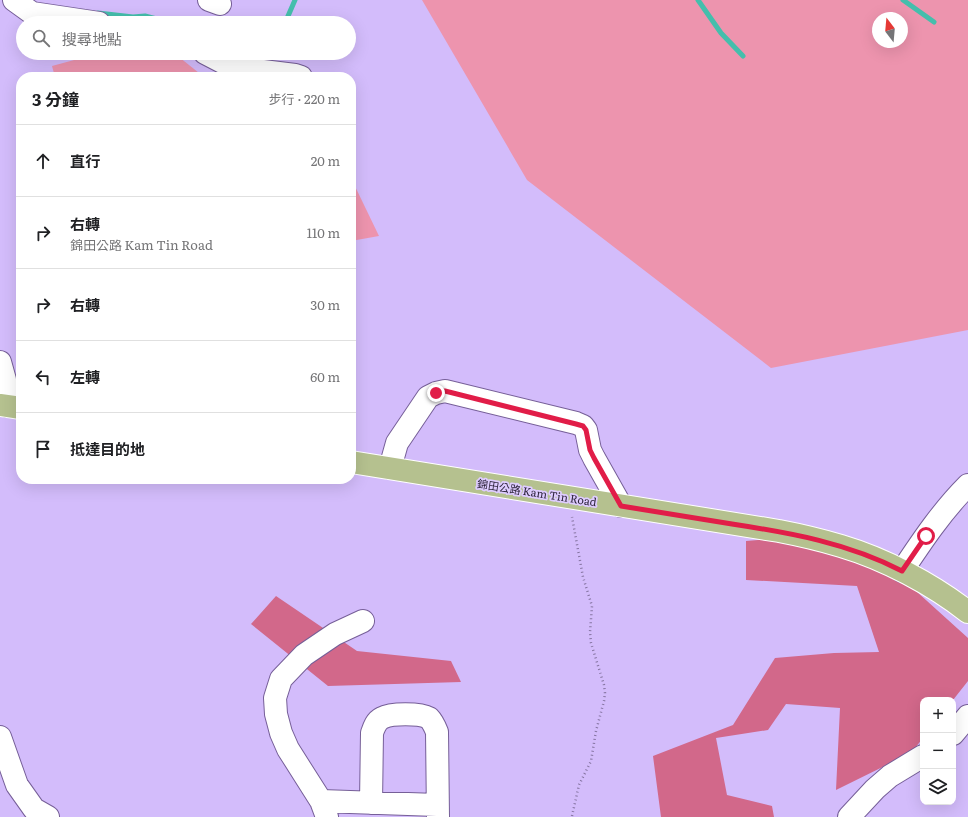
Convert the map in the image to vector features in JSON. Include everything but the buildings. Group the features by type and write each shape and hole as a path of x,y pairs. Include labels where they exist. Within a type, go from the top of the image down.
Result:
{"main road":[{"name":"錦田公路 Kam Tin Road","path":"356,463 810,537 866,554 902,571 934,589 968,612"}],"street":[{"path":"14,0 32,13 52,16"},
{"path":"218,60 232,67 271,72"},
{"path":"0,362 6,380 10,406"},
{"path":"390,468 397,443 428,398 436,393 445,391 583,426 586,430 590,450 621,506"},
{"path":"902,571 945,510 968,485"},
{"path":"363,621 335,634 304,655 281,679 275,698 276,714 283,738 324,809 371,803 438,811 437,732 434,724 422,715 390,715 381,719 374,726 372,733 371,803"},
{"path":"954,733 968,716"},
{"path":"0,737 8,787 34,809 48,817"},
{"path":"849,817 874,790 890,776 920,758"}],"path":[{"path":"569,497 574,535 583,577 592,606 590,632 591,643 605,693 591,761 579,785 572,816"}],"shaded area":[{"path":"422,0 968,0 968,330 771,368 527,180"},
{"path":"74,60 183,60 198,72 54,72 52,66"},
{"path":"356,188 379,236 356,240"},
{"path":"819,535 906,582 968,638 968,681 955,697 920,697 920,742 911,753 836,790 840,708 786,704 768,730 716,738 727,795 772,806 774,817 661,817 653,756 733,725 775,658 834,653 879,652 857,586 746,580 746,541"},
{"path":"276,596 357,651 451,661 461,682 328,686 251,624"}],"waterway":[{"path":"288,16 295,0"},
{"path":"698,0 721,33 743,56"},
{"path":"903,0 934,22"},
{"path":"98,13 124,16"},
{"path":"260,60 265,60"}],"route":[{"path":"436,393 445,391 583,426 588,435 590,450 621,506 810,537 866,554 902,571 926,536"}]}
